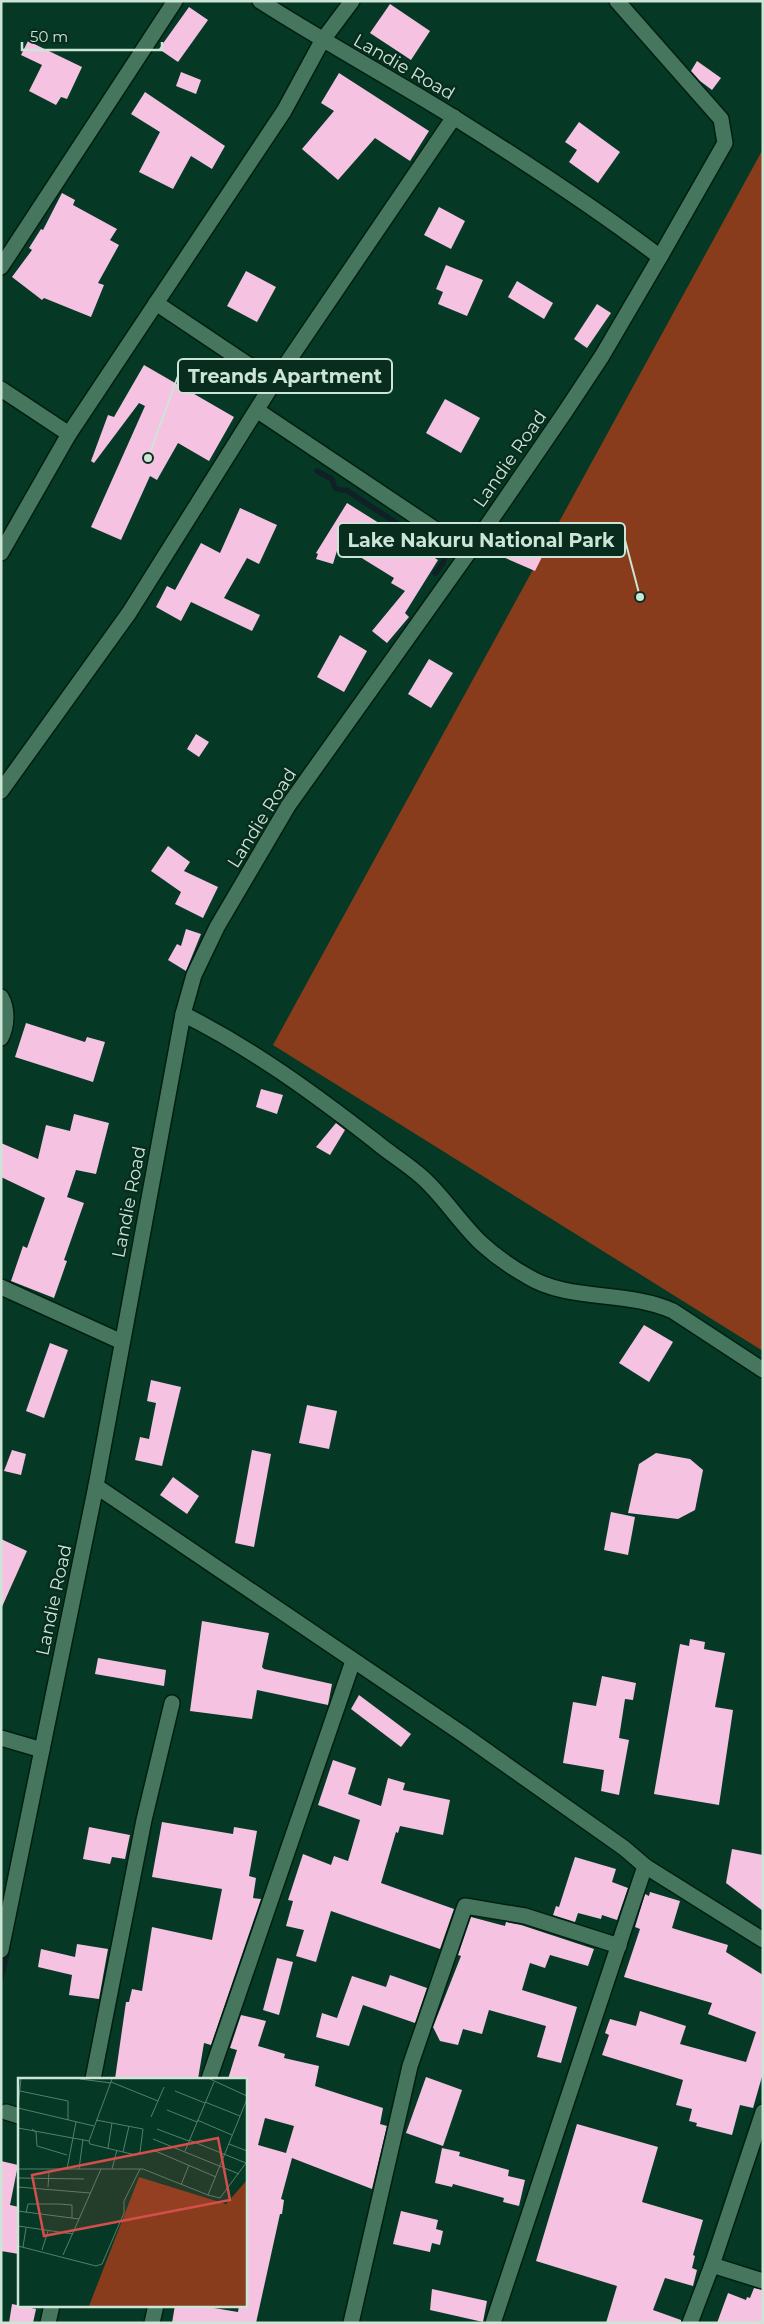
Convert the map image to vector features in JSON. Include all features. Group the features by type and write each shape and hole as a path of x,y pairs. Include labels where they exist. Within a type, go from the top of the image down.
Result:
{"street":[{"path":"1,267 175,1"},
{"name":"Landie Road","path":"1,1950 8,1881 42,1750 96,1486 183,1014 194,975 217,927 288,806 469,552 602,356 660,257 600,212 454,117 322,41 260,1"},
{"path":"1,553 69,434 284,111 322,41 352,1"},
{"path":"617,1 721,119 725,143 660,257"},
{"path":"1,791 129,614 258,411 274,382 454,117"},
{"path":"156,303 274,382"},
{"path":"1,389 69,434"},
{"path":"258,411 469,552"},
{"path":"1,997 6,1005 5,1030 1,1038"},
{"path":"183,1014 226,1036 325,1102 423,1178 481,1242 529,1277 552,1286 579,1292 633,1298 658,1304 673,1311 763,1370"},
{"path":"1,1287 122,1342"},
{"path":"96,1486 464,1735 624,1848 645,1866 763,1940"},
{"path":"209,2078 353,1661"},
{"path":"93,2078 144,1820 172,1704"},
{"path":"1,1738 42,1750"},
{"path":"493,2323 645,1866"},
{"path":"351,2323 410,2066 465,1906 525,1916 619,1946"},
{"path":"690,2323 712,2265 763,2112"},
{"path":"712,2265 763,2281"},
{"path":"48,2323 52,2306"},
{"path":"152,2323 156,2306"}],"shaded area":[{"path":"763,149 763,1351 273,1045"}],"building":[{"path":"390,4 430,31 411,60 370,33"},
{"path":"189,7 208,20 178,62 159,49"},
{"path":"28,41 82,67 67,99 61,97 56,105 29,91 42,65 21,55"},
{"path":"697,61 721,78 712,90 691,71"},
{"path":"181,72 201,80 196,94 176,86"},
{"path":"339,73 429,131 410,161 375,138 338,180 302,149 334,111 321,103"},
{"path":"145,92 225,146 212,169 191,156 173,189 139,172 160,132 131,114"},
{"path":"579,122 620,152 598,183 569,162 577,150 565,142"},
{"path":"62,193 75,200 73,205 117,229 110,240 119,245 98,283 104,285 91,317 44,298 42,300 12,277 32,250 29,248 41,229 43,230"},
{"path":"439,207 465,221 451,249 424,235"},
{"path":"446,265 483,280 467,316 438,304 443,292 436,289"},
{"path":"246,271 276,287 257,322 227,306"},
{"path":"517,281 553,303 544,319 508,297"},
{"path":"597,304 611,313 587,348 574,339"},
{"path":"144,365 234,417 209,461 178,443 157,480 150,476 121,540 91,527 145,406 139,403 94,463 91,461 108,415 114,417"},
{"path":"445,399 480,418 461,453 426,433"},
{"path":"347,503 438,560 405,613 409,617 387,643 372,631 405,591 391,583 394,578 339,544 333,564 316,559 318,554 316,553"},
{"path":"240,508 277,525 259,564 247,558 224,598 260,615 252,631 191,602 181,621 156,607 167,586 175,590 201,543 220,553"},
{"path":"495,534 543,555 535,571 487,550"},
{"path":"340,635 367,651 344,692 317,677"},
{"path":"429,659 453,673 431,708 408,694"},
{"path":"196,734 209,742 199,757 187,749"},
{"path":"168,846 190,862 184,871 218,887 203,918 175,904 181,892 151,871"},
{"path":"186,929 201,934 186,971 168,960 177,944 181,946"},
{"path":"26,1023 85,1042 87,1037 105,1042 93,1082 15,1057"},
{"path":"261,1089 283,1095 277,1114 256,1107"},
{"path":"74,1114 109,1123 96,1174 76,1170 67,1197 84,1203 64,1260 67,1261 54,1298 11,1281 23,1246 27,1248 45,1198 1,1177 1,1143 38,1159 46,1125 70,1131"},
{"path":"336,1123 345,1130 330,1155 316,1147"},
{"path":"644,1325 673,1342 649,1382 619,1363"},
{"path":"50,1343 68,1350 44,1418 26,1411"},
{"path":"151,1380 181,1387 162,1466 135,1460 140,1437 149,1439 156,1403 147,1401"},
{"path":"307,1405 337,1411 329,1449 299,1443"},
{"path":"12,1450 26,1454 21,1475 4,1471"},
{"path":"252,1450 271,1454 254,1547 235,1543"},
{"path":"656,1453 690,1459 703,1470 695,1510 678,1519 628,1513 639,1464"},
{"path":"173,1477 199,1496 187,1514 160,1495"},
{"path":"611,1512 635,1517 628,1555 604,1550"},
{"path":"1,1539 27,1551 1,1609"},
{"path":"202,1621 269,1633 262,1667 332,1684 328,1705 257,1690 252,1719 190,1711"},
{"path":"690,1639 705,1642 704,1649 725,1653 715,1707 733,1710 719,1805 654,1794 680,1644 689,1646"},
{"path":"98,1658 166,1670 164,1686 95,1674"},
{"path":"602,1676 636,1683 633,1700 625,1699 619,1738 629,1740 619,1795 601,1791 604,1770 563,1763 573,1702 596,1706"},
{"path":"359,1695 411,1734 401,1747 351,1709"},
{"path":"333,1760 356,1768 348,1794 381,1806 388,1778 405,1783 403,1790 450,1800 443,1835 400,1826 398,1833 396,1832 381,1883 454,1909 440,1949 331,1911 316,1962 296,1956 304,1930 286,1926 293,1901 288,1900 303,1854 331,1865 334,1856 348,1861 360,1820 318,1805"},
{"path":"162,1822 233,1834 234,1827 257,1831 249,1876 256,1878 253,1898 261,1899 211,2045 204,2043 198,2078 115,2078 126,2002 129,2002 132,1989 142,1991 152,1927 212,1940 222,1889 152,1877"},
{"path":"89,1827 130,1835 125,1859 112,1857 110,1864 83,1859"},
{"path":"732,1849 763,1855 763,1911 726,1883"},
{"path":"575,1857 616,1869 612,1882 628,1888 617,1920 602,1915 601,1919 578,1913 575,1922 553,1915 556,1906 559,1907"},
{"path":"650,1892 680,1901 672,1928 728,1945 726,1952 763,1975 763,2073 753,2108 740,2105 732,2135 696,2126 697,2123 689,2121 692,2109 676,2105 683,2080 602,2055 609,2035 605,2033 610,2019 636,2026 640,2011 686,2026 680,2044 746,2062 756,2032 708,2014 712,2003 624,1977 640,1929 635,1927 645,1894 649,1896"},
{"path":"471,1917 505,1926 506,1922 521,1925 594,1949 588,1966 550,1955 545,1968 530,1963 522,1990 577,2007 561,2063 537,2057 546,2026 489,2010 482,2034 463,2029 458,2045 440,2041 433,2027 461,1956 458,1955"},
{"path":"77,1944 108,1949 99,1999 69,1995 72,1975 38,1967 41,1949 75,1957"},
{"path":"277,1958 293,1962 279,2015 263,2010"},
{"path":"390,1975 427,1988 415,2023 363,2005 349,2046 316,2037 322,2013 337,2018 352,1976 386,1987"},
{"path":"241,2015 266,2021 258,2046 285,2054 284,2058 319,2066 315,2086 383,2108 380,2124 387,2126 372,2189 292,2158 281,2199 284,2200 282,2214 280,2214 256,2323 172,2323 175,2306 202,2306 238,2312 239,2306 246,2306 246,2078 228,2078 237,2050 230,2048","holes":["265,2118 294,2126 286,2153 258,2145"]},
{"path":"426,2077 462,2090 443,2146 406,2133"},
{"path":"577,2124 658,2147 642,2202 703,2220 693,2255 695,2256 692,2268 697,2270 693,2286 665,2278 653,2310 681,2320 681,2323 606,2323 617,2286 536,2261"},
{"path":"442,2148 460,2152 459,2156 509,2170 508,2176 525,2180 519,2206 503,2202 504,2198 453,2184 452,2187 435,2183"},
{"path":"1,2161 18,2165 10,2205 18,2207 18,2254 1,2251"},
{"path":"401,2211 438,2220 436,2229 443,2231 440,2245 432,2243 430,2252 393,2244"},
{"path":"754,2288 763,2290 763,2323 717,2323 728,2293 746,2300 747,2297 750,2298"},
{"path":"432,2289 487,2301 483,2322 430,2310"},
{"path":"12,2304 36,2309 33,2323 9,2323"}],"waterway":[{"path":"317,471 332,479 335,488 346,490 441,552 445,556 443,563 435,573"},
{"path":"1,1978 8,1949"}],"place":[{"name":"Treands Apartment","path":"148,458"},
{"name":"Lake Nakuru National Park","path":"640,597"}]}
